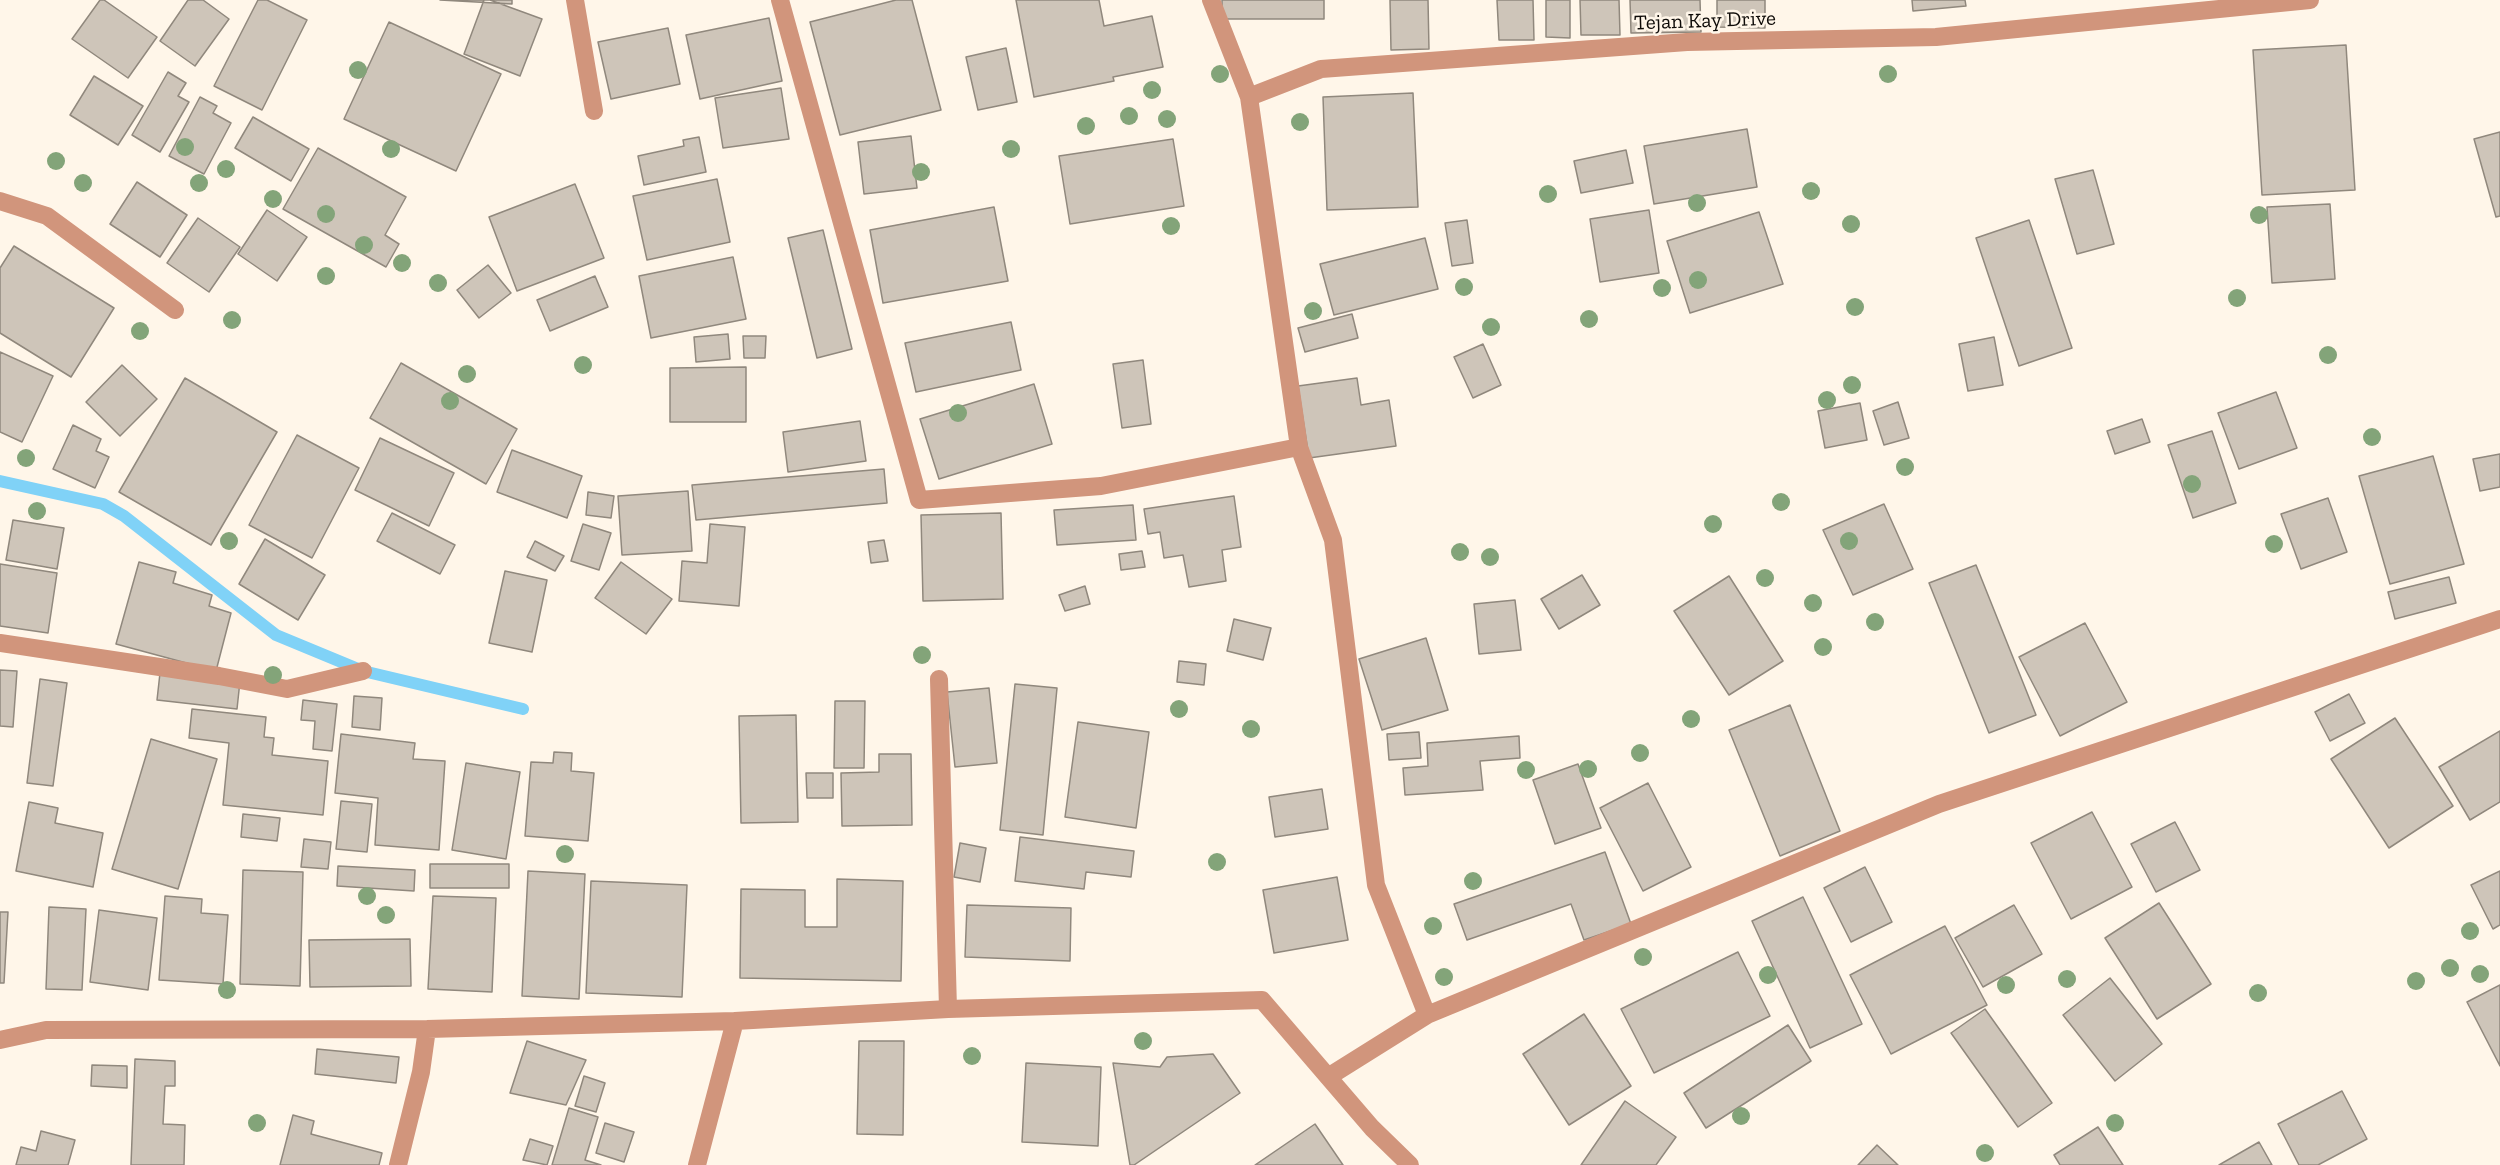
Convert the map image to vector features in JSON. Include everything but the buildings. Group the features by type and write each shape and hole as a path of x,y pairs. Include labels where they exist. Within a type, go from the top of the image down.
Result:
{"street":[{"path":"575,0 594,111"},
{"path":"780,0 919,500 1101,486 1299,447"},
{"path":"1211,0 1249,98 1299,447 1334,540 1376,885 1427,1015"},
{"name":"Tejan Kay Drive","path":"1249,98 1321,69 1687,42 1936,38 2310,0"},
{"path":"0,201 48,216 175,310"},
{"path":"1328,1077 1427,1015 1939,804 2500,619"},
{"path":"0,643 219,676 287,689 363,671"},
{"path":"939,679 948,1009"},
{"path":"0,1040 46,1030 427,1029 735,1021 948,1009 1262,1000 1372,1128 1410,1165"},
{"path":"697,1165 735,1021"},
{"path":"398,1165 421,1072 427,1029"}],"waterway":[{"path":"0,481 103,504 124,516 276,635 363,671 523,709"}]}
